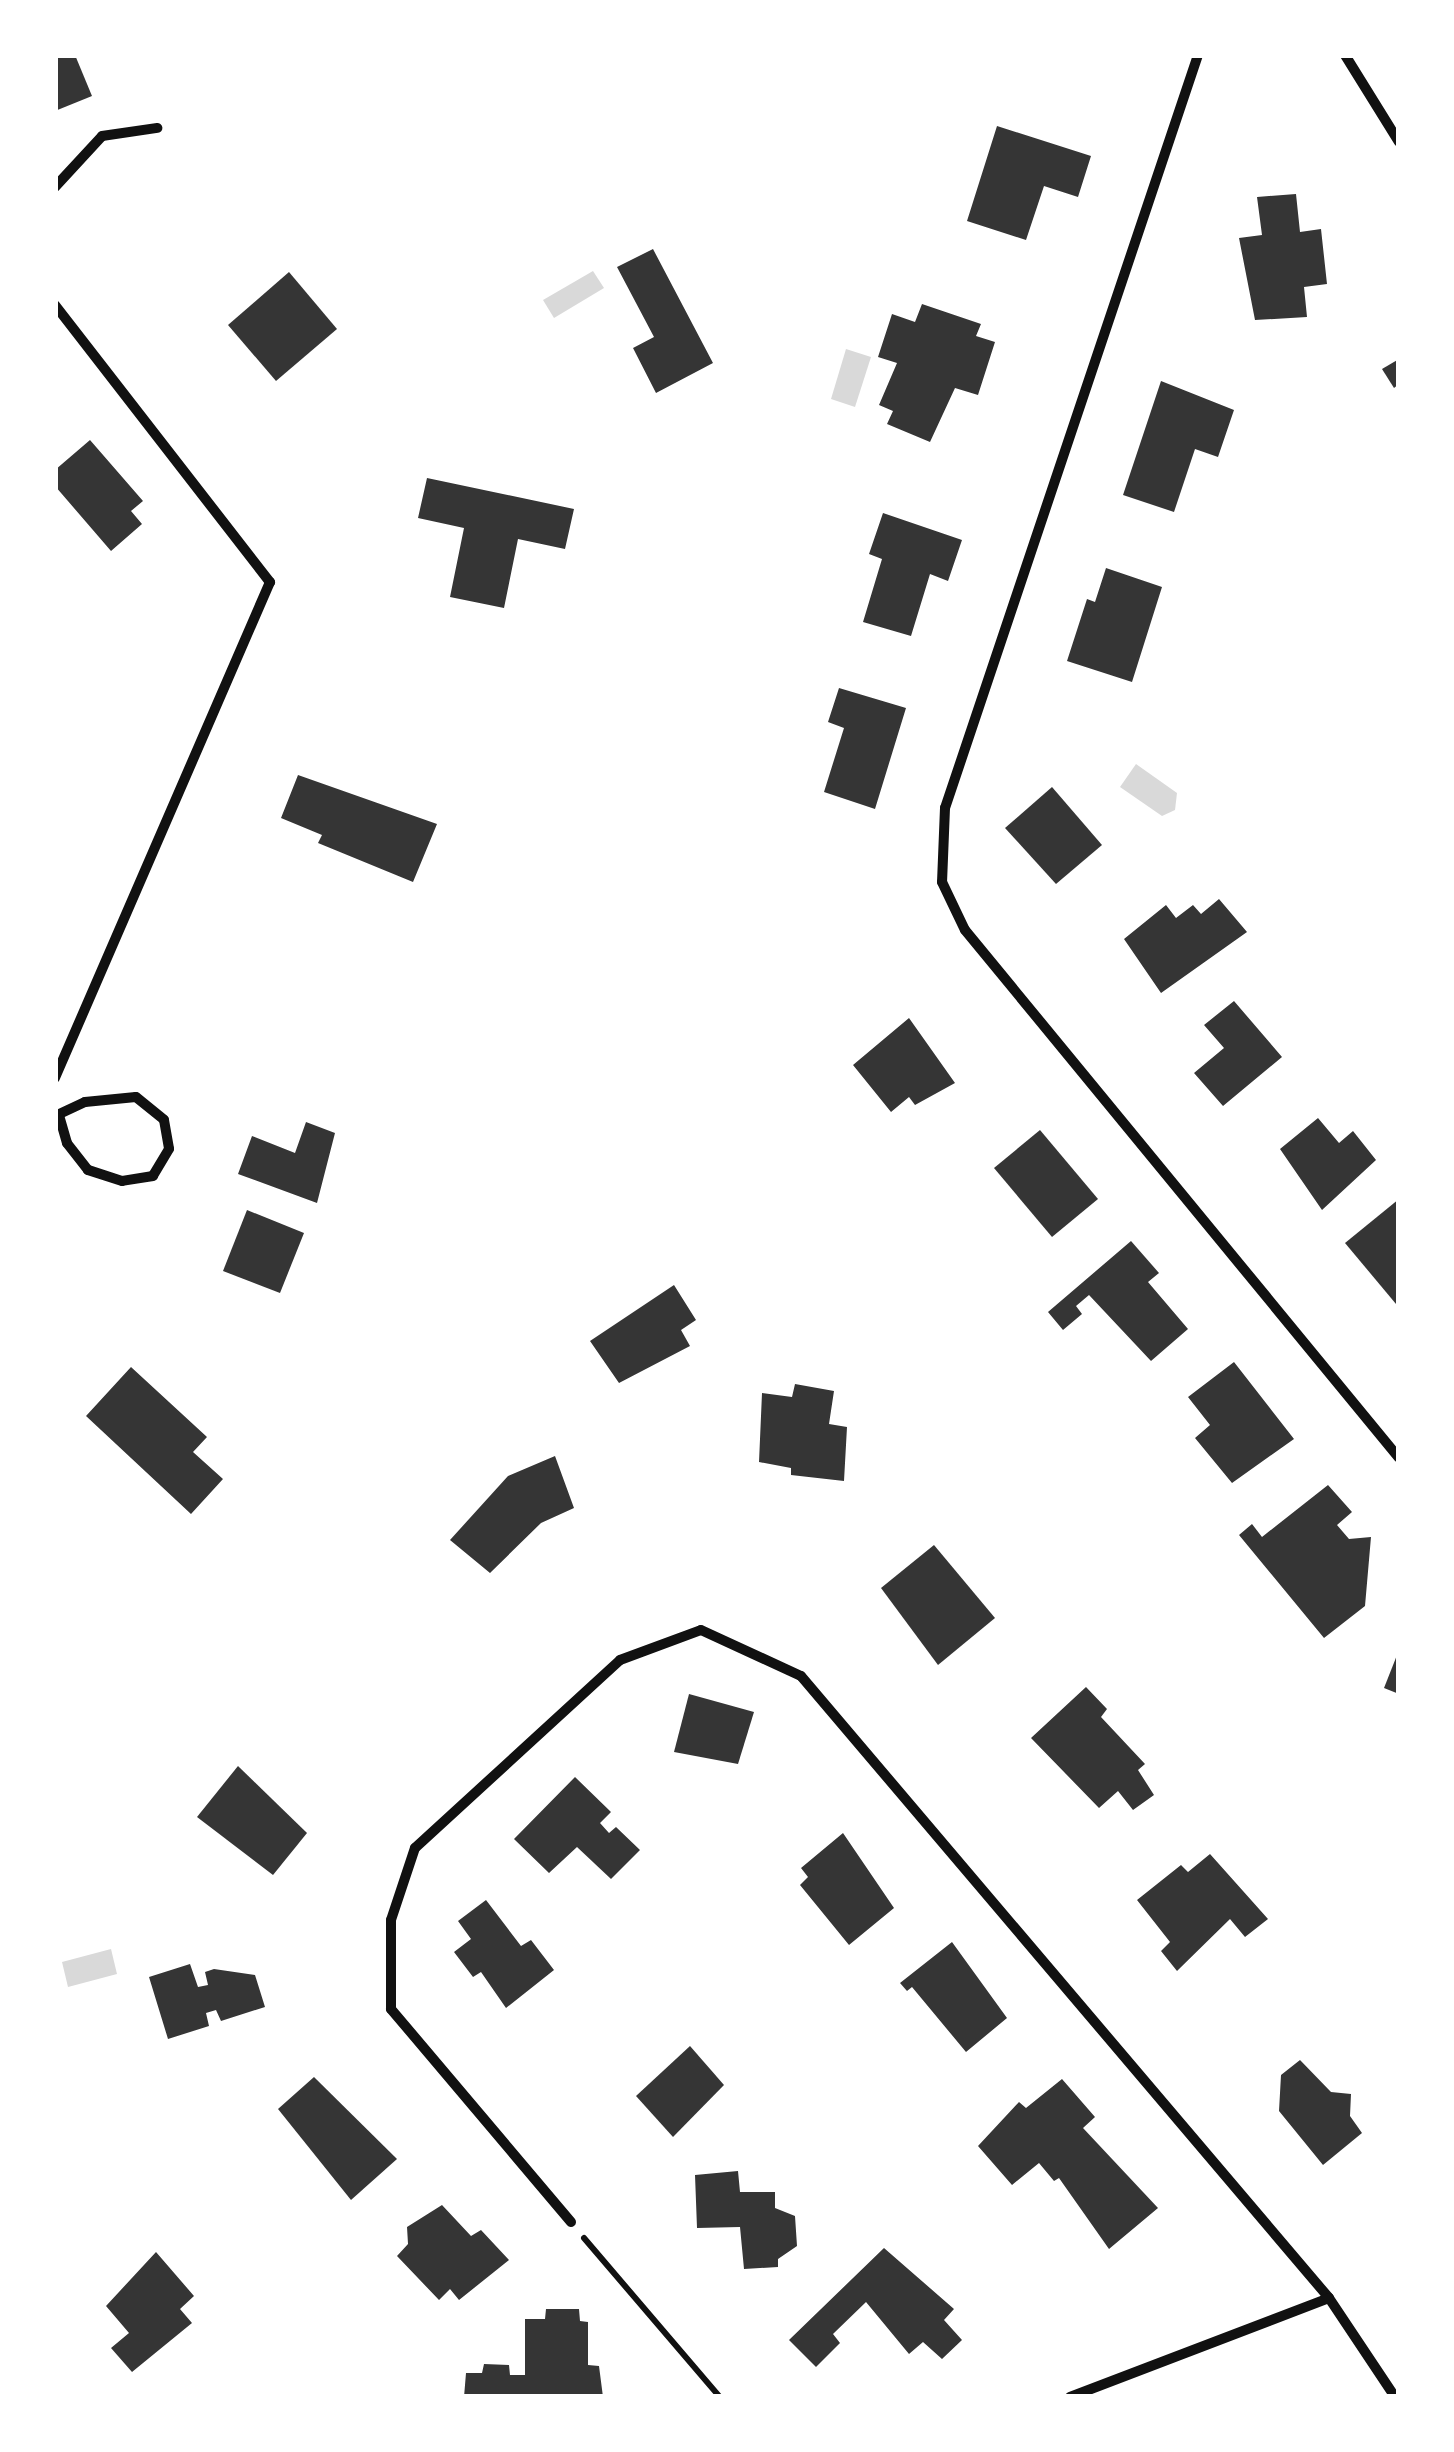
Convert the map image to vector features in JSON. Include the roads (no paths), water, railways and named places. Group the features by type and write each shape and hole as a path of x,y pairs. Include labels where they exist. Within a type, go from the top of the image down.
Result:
{"street":[{"path":"1198,55 946,808 942,882 965,930 1399,1458"},
{"path":"1346,55 1399,142"},
{"path":"55,187 102,136 157,128"},
{"path":"55,305 270,582 55,1078"},
{"path":"136,1097 164,1120 168,1148 153,1176 122,1182 88,1170 67,1143 57,1117 85,1102 136,1097"},
{"path":"571,2222 391,2009 391,1920 415,1848 620,1660 701,1630 801,1676 1329,2298 1395,2397"},
{"path":"1070,2397 1329,2298"}]}
